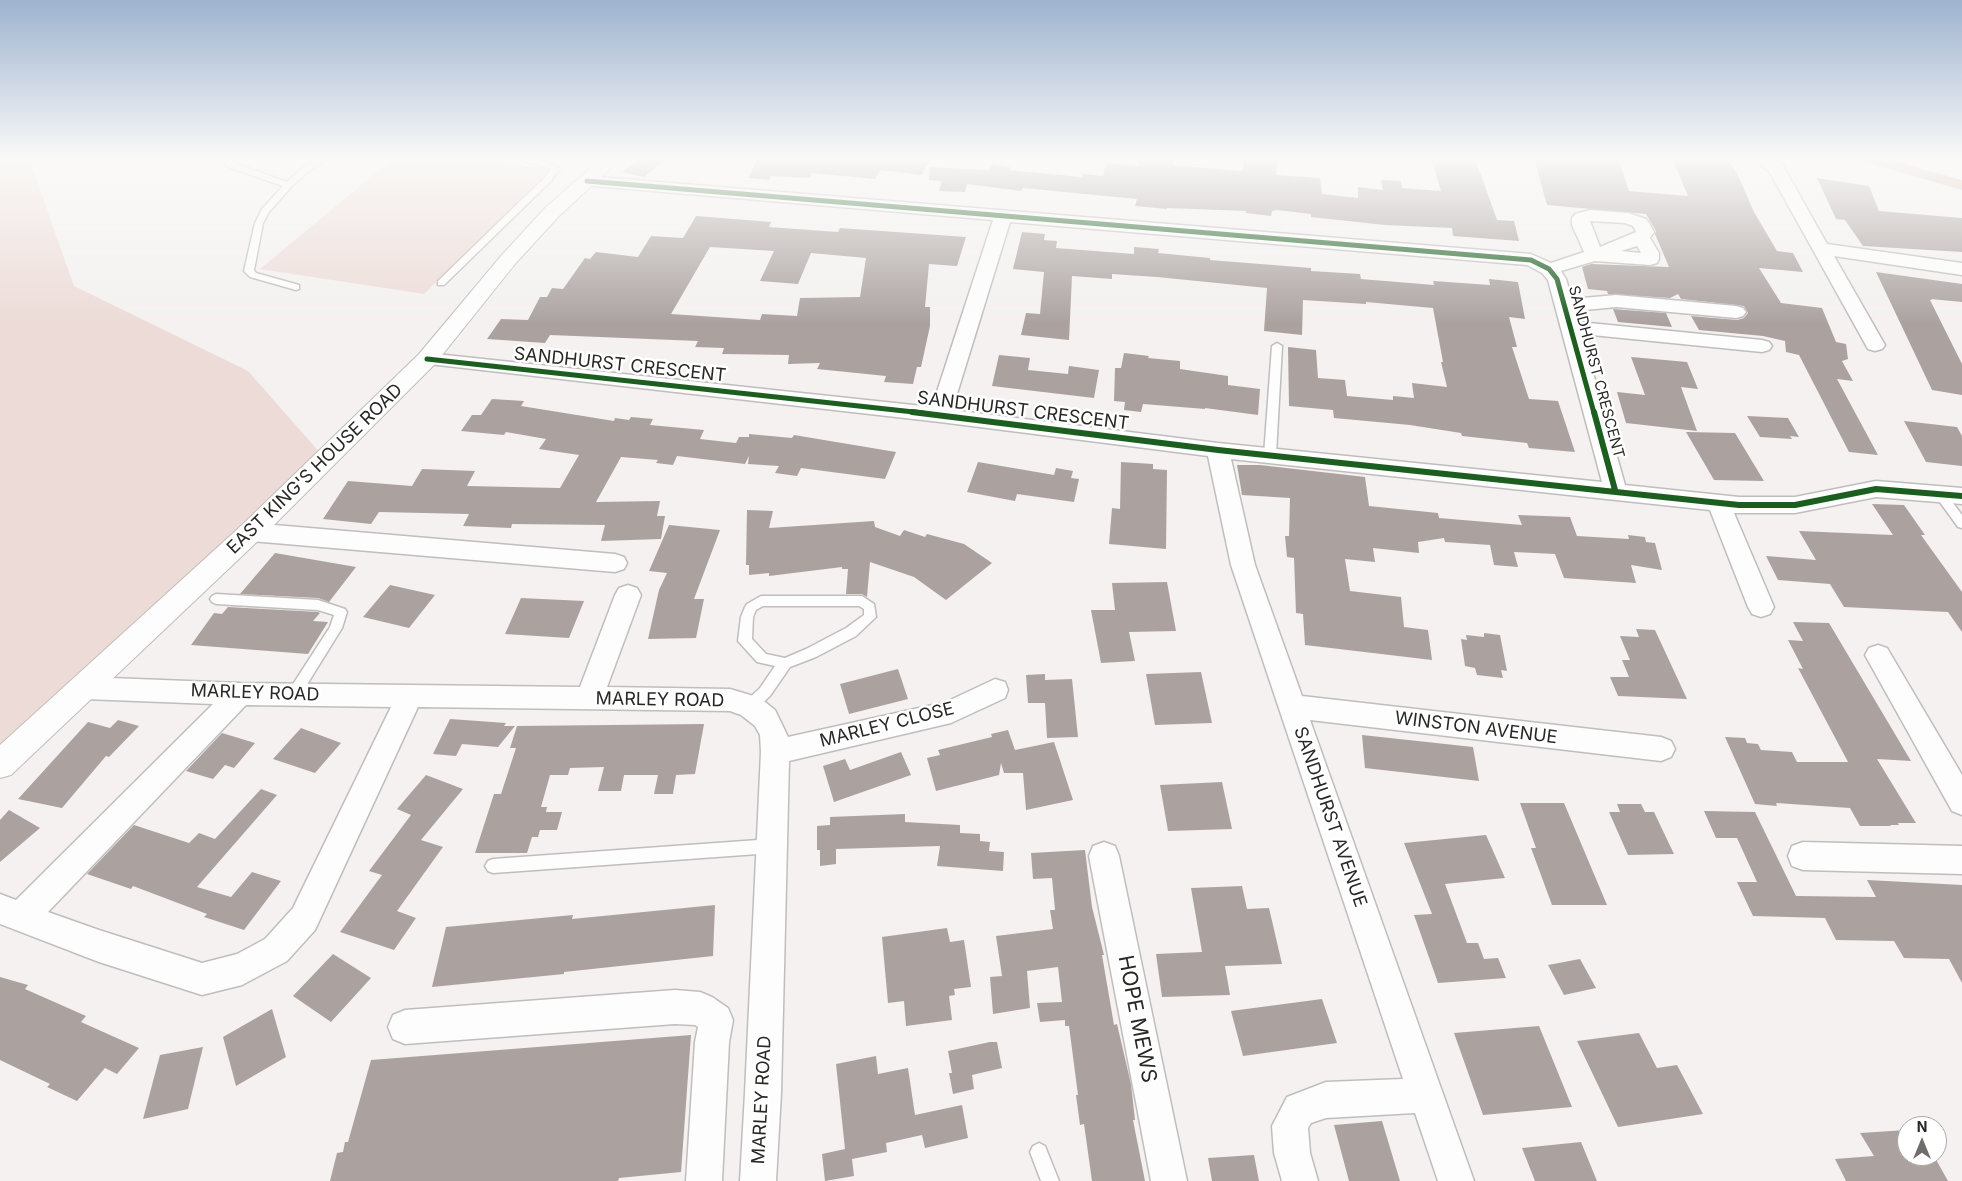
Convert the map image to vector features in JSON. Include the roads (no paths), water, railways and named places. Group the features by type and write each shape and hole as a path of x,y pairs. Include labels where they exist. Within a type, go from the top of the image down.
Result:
{"main road":[{"name":"EAST KING'S HOUSE ROAD","path":"0,764 85,688 251,532 427,359 521,246 551,213"}],"street":[{"name":"SANDHURST CRESCENT","path":"969,213 1531,260 1549,269 1558,278 1615,490"},
{"path":"1801,213 1875,345"},
{"path":"1549,269 1594,255 1650,259 1650,253 1641,238 1645,232 1640,222 1628,218 1590,215 1581,218 1581,224 1594,255"},
{"path":"940,415 1003,216"},
{"path":"1820,248 1962,269"},
{"path":"1564,306 1616,301 1736,312"},
{"path":"1572,327 1762,346"},
{"name":"SANDHURST CRESCENT","path":"427,359 940,415 1218,450 1615,490 1739,505 1795,505 1876,489 1962,496"},
{"name":"SANDHURST AVENUE","path":"1218,450 1243,565 1456,1181"},
{"path":"1718,502 1760,607"},
{"path":"251,532 615,563"},
{"path":"589,699 628,595"},
{"path":"1878,655 1962,802"},
{"name":"MARLEY ROAD","path":"85,688 293,695 730,700 750,706 765,718 774,734 775,752 764,1093 758,1181"},
{"name":"MARLEY CLOSE","path":"775,752 951,712 995,690"},
{"path":"240,694 11,913 99,946 202,979 242,969 276,950 304,919 409,697"},
{"name":"WINSTON AVENUE","path":"1292,706 1661,750"},
{"name":"HOPE MEWS","path":"1104,856 1169,1181"},
{"path":"1803,856 1962,860"},
{"path":"405,1027 675,1007 700,1009 716,1020 712,1042 704,1181"},
{"path":"1300,1181 1292,1153 1290,1126 1300,1109 1326,1100 1426,1095"}],"lane":[{"path":"264,213 259,223 249,271 253,275 296,288"},
{"path":"441,282 513,213"},
{"path":"1270,454 1277,346"},
{"path":"1940,494 1962,524"},
{"path":"216,599 318,605 341,612 336,628 293,695"},
{"path":"750,706 765,692 785,663 811,653 851,632 870,616 870,607 862,601 761,601 751,607 747,617 745,641 762,658 785,663"},
{"path":"493,866 772,846"},
{"path":"1039,1152 1050,1181"}]}
